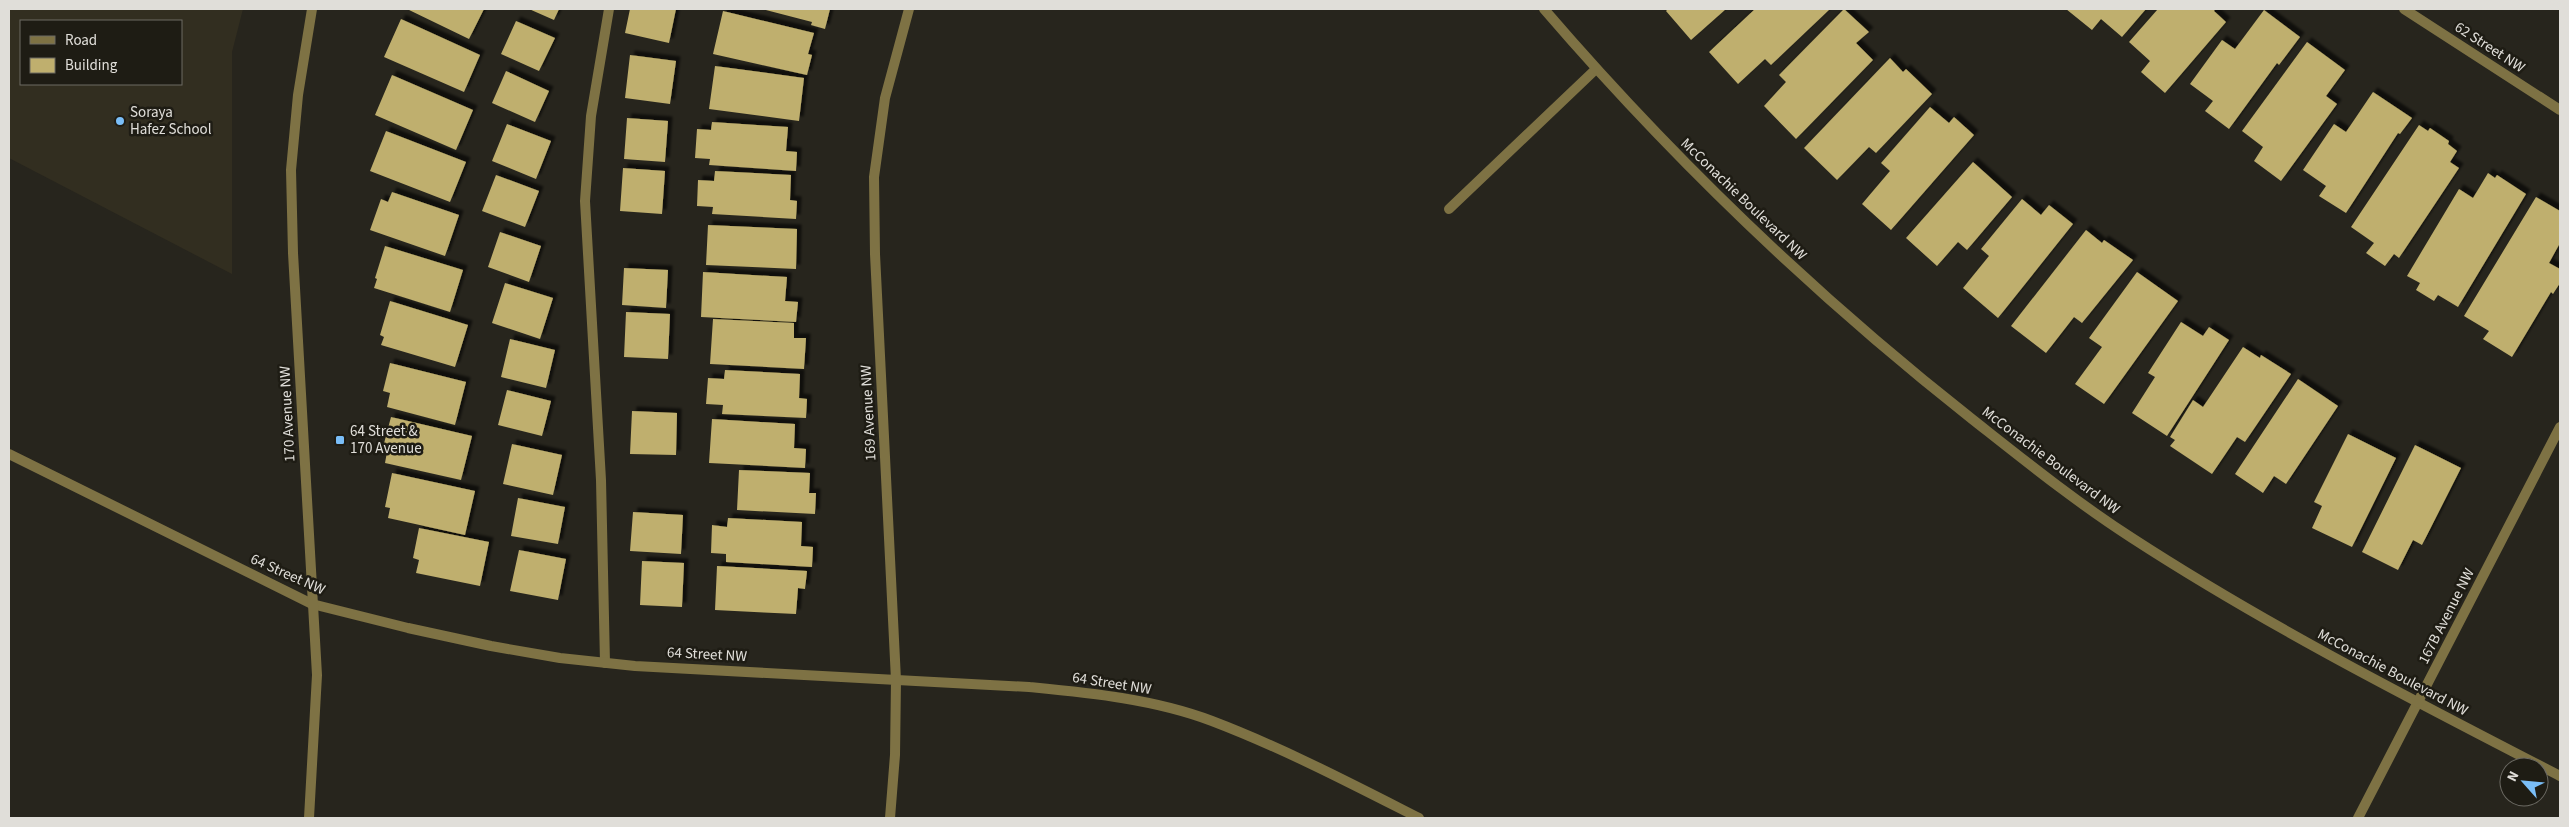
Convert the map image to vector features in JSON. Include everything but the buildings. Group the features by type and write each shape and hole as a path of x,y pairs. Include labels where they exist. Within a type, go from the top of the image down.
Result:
{"street":[{"name":"170 Avenue NW","path":"309,818 317,675 290,170 298,95 312,9"},
{"path":"605,663 601,480 586,201 591,116 608,9"},
{"name":"169 Avenue NW","path":"890,818 896,755 896,680 875,254 874,177 885,98 909,9"},
{"name":"McConachie Boulevard NW","path":"1544,9 1596,69 1697,177 1802,275 1920,378 2032,466 2130,538 2331,658 2560,776"},
{"name":"62 Street NW","path":"2404,9 2560,110"},
{"path":"1449,209 1596,69"},
{"name":"167B Avenue NW","path":"2358,818 2560,427"},
{"name":"64 Street NW","path":"9,454 312,604 491,646 605,663 1029,687 1091,693 1151,704 1211,720 1345,780 1419,818"}],"shaded area":[{"name":"Soraya Hafez School","path":"9,9 243,9 232,52 232,274 9,158"}],"place":[{"name":"Soraya Hafez School","path":"120,121"},
{"name":"64 Street & 170 Avenue","path":"340,440"}]}
